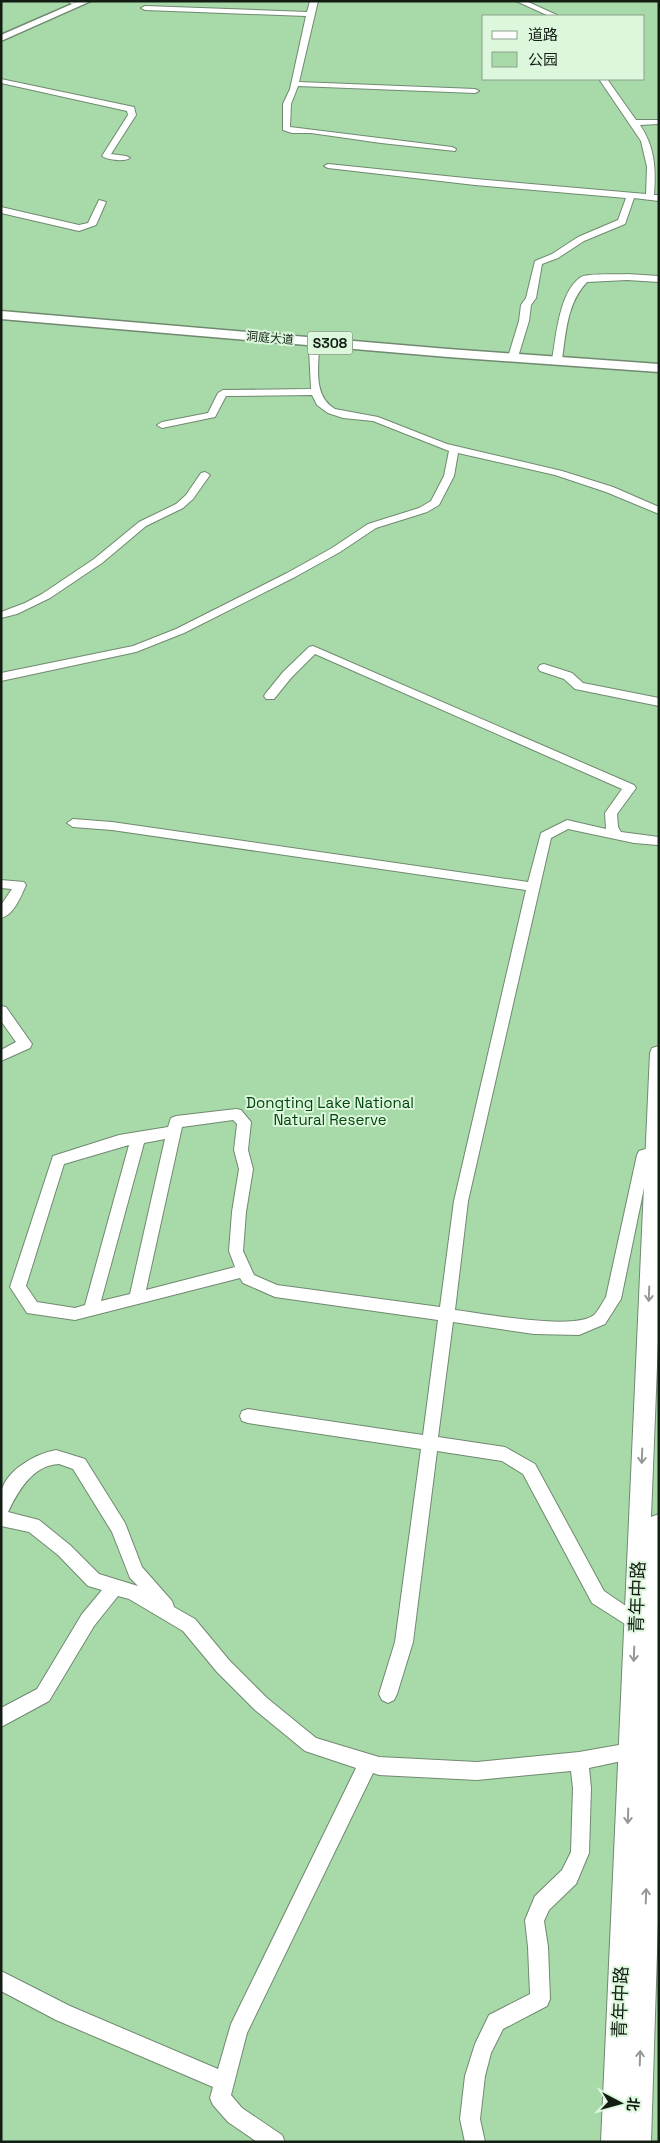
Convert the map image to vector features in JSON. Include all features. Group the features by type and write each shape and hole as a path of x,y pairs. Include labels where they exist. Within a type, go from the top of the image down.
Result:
{"main road":[{"name":"洞庭大道","path":"1,315 659,368"},
{"name":"洞庭大道","path":"1,322 446,360 659,374"},
{"name":"青年中路","path":"615,2142 659,1053"},
{"path":"637,2142 657,1657 659,1524"}],"street":[{"path":"1,32 72,1"},
{"path":"1,38 87,1"},
{"path":"314,1 295,84 287,104 286,128 292,131 311,131 452,149"},
{"path":"519,1 553,15"},
{"path":"145,8 310,14"},
{"path":"328,166 475,182 654,197 649,149 644,136 604,80"},
{"path":"1,81 131,109 132,115 106,156 126,158"},
{"path":"295,84 475,91"},
{"path":"634,123 659,122"},
{"path":"513,357 524,321 526,305 531,298 537,276 538,263 555,256 581,239 622,222 631,196"},
{"path":"1,210 79,228 92,226 102,202"},
{"path":"557,360 569,300 575,287 584,279 627,277 659,279"},
{"path":"314,349 314,382 326,408 340,414 376,419 437,446 515,460 580,478 659,511"},
{"path":"162,425 212,415 223,393 317,392"},
{"path":"1,677 136,648 180,631 291,575 336,550 372,526 423,510 436,503 449,476 454,449"},
{"path":"1,615 17,611 48,594 114,548 145,522 163,515 184,502 205,475"},
{"path":"270,696 286,676 313,649 630,788 611,813 612,828 617,835"},
{"path":"544,668 568,676 579,686 659,702"},
{"path":"74,823 112,826 534,887"},
{"path":"388,1694 404,1642 461,1200 545,836 567,824 617,835 658,841"},
{"path":"1,884 20,885 12,901 1,914"},
{"path":"1,1011 25,1044 1,1056"},
{"path":"136,1298 176,1122 236,1114 244,1122 241,1150 246,1169 239,1212 236,1250 248,1278 275,1291 534,1327 579,1328 600,1319 614,1299 644,1155 655,1152"},
{"path":"174,1132 118,1141 58,1160 18,1288 32,1308 75,1314 245,1271"},
{"path":"91,1310 138,1138"},
{"path":"248,1416 505,1454 529,1469 598,1597 636,1623"},
{"path":"1,1510 12,1487 34,1463 57,1457 79,1464 119,1528 136,1572 175,1617"},
{"path":"1,1518 33,1525 64,1550 94,1580 134,1593 190,1625 222,1666 262,1704 311,1745 379,1766 477,1771 579,1761 630,1752"},
{"path":"1,1718 43,1695 88,1620 115,1587"},
{"path":"475,2142 470,2119 475,2076 482,2051 496,2022 540,1999 538,1947 534,1920 542,1903 569,1877 580,1853 582,1788 579,1761"},
{"path":"275,2142 235,2115 220,2098 238,2031 368,1763"},
{"path":"1,1981 63,2013 224,2082"}],"green space":[{"name":"Dongting Lake National Natural Reserve","path":"1,1 659,1 659,2142 1,2142"}]}
